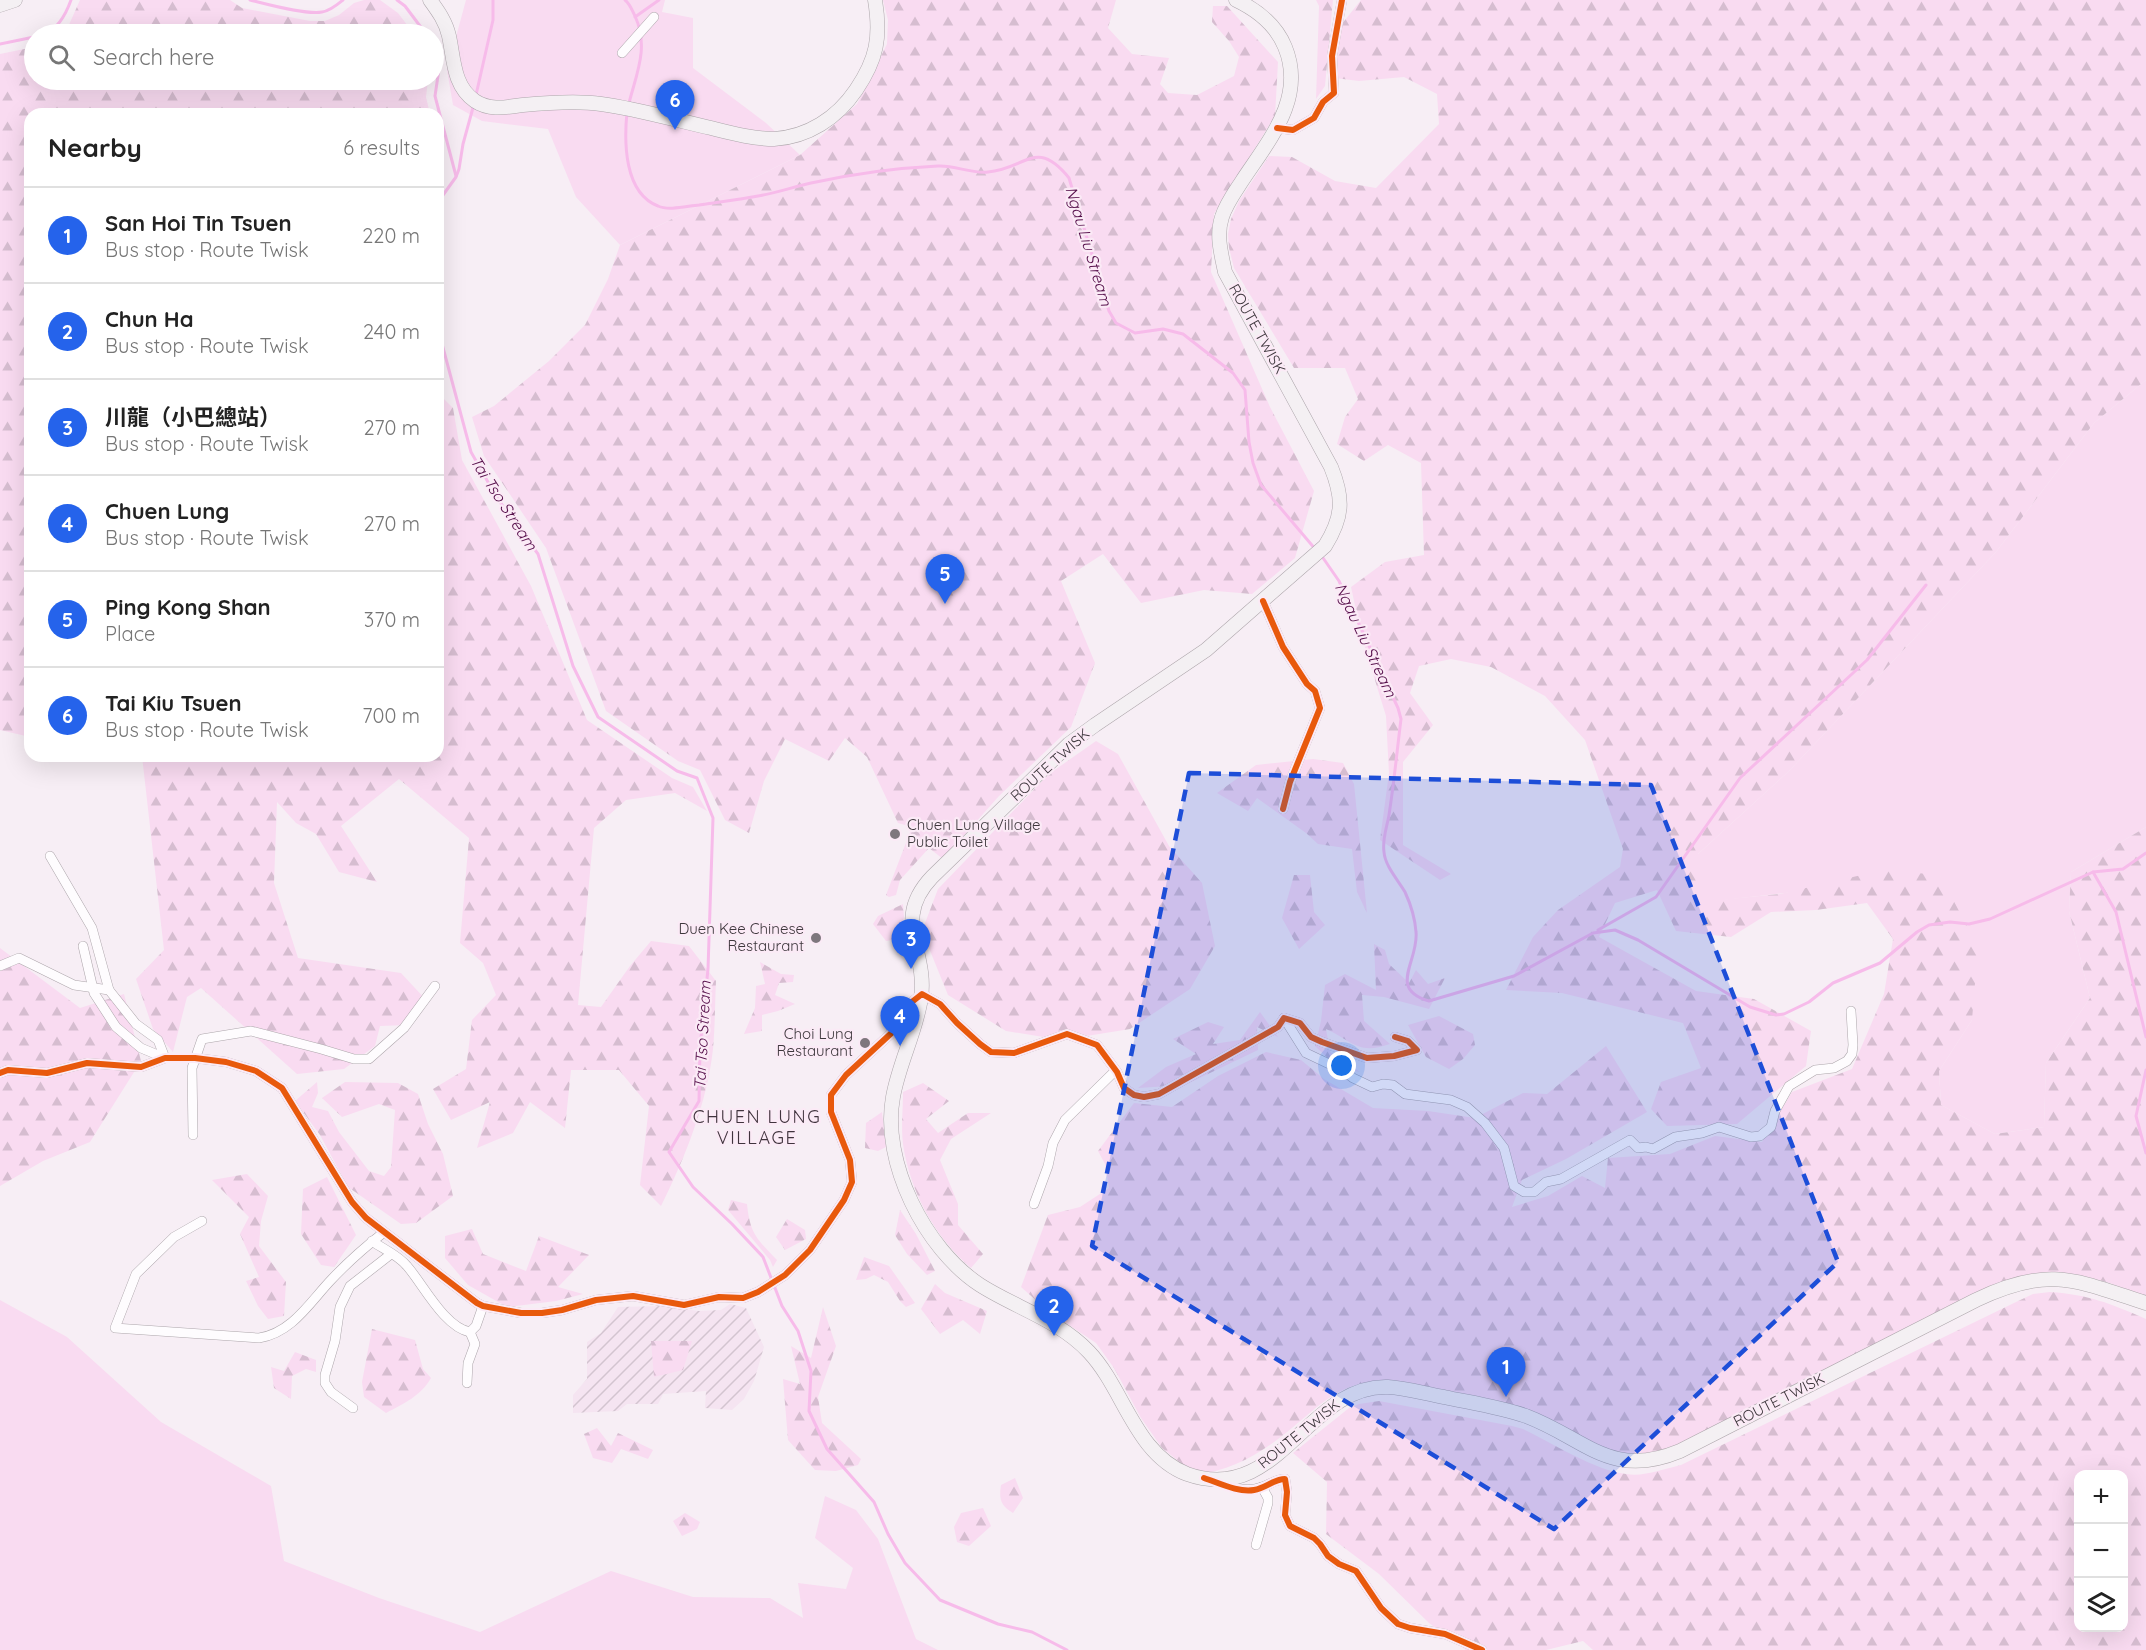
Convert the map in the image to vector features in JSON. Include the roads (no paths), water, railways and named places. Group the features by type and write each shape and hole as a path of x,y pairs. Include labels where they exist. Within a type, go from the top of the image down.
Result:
{"main road":[{"path":"0,5 15,0"},
{"path":"430,0 440,13 449,34 456,75 465,91 475,101 486,106 498,109 524,105 595,103 739,135 773,139 800,134 818,127 837,113 850,98 870,66 876,48 879,30 874,0"},
{"name":"ROUTE TWISK","path":"1236,0 1269,22 1279,34 1291,69 1292,86 1289,102 1277,128 1231,197 1222,217 1219,233 1220,249 1225,272 1315,434 1337,482 1341,497 1340,511 1335,529 1325,546 1225,636 1069,744 927,883 915,901 911,915 920,964 921,994 917,1015 894,1089 890,1127 898,1172 922,1219 945,1253 967,1275 1079,1342 1103,1368 1155,1453 1178,1470 1204,1478 1234,1477 1254,1471 1274,1458 1342,1399 1359,1390 1374,1387 1400,1388 1516,1413 1544,1424 1594,1451 1614,1458 1642,1461 1661,1458 1680,1451 1976,1300 2007,1287 2041,1279 2066,1279 2146,1303"}],"street":[{"path":"1277,128 1293,130 1314,118 1323,102 1334,93 1332,56 1342,0"},
{"path":"622,53 654,17"},
{"path":"1263,601 1283,647 1314,691 1320,708 1290,782 1283,809"},
{"path":"50,856 92,928 109,990 136,1024 158,1040 165,1058"},
{"path":"83,946 92,988 116,1027 141,1048 165,1058"},
{"path":"0,966 20,958 74,985 109,990"},
{"path":"193,1135 192,1068 202,1039 251,1032 354,1059 369,1059 404,1028 435,986"},
{"path":"0,1073 8,1070 47,1073 87,1063 141,1066 165,1058 195,1058 226,1062 256,1071 282,1088 352,1202 383,1233 483,1306 520,1313 542,1313 596,1300 633,1296 684,1305 718,1297 742,1298 758,1292 785,1275 810,1251 844,1200 852,1182 850,1160 831,1112 831,1095 846,1075 898,1027 908,1005 921,994 940,1004 991,1052 1014,1053 1067,1034 1097,1045 1125,1088 1134,1095 1144,1097 1159,1094 1278,1027 1284,1018"},
{"path":"1284,1018 1306,1053 1344,1071 1353,1078 1372,1087 1393,1085 1405,1094 1451,1100 1467,1107 1485,1123 1504,1148 1514,1186 1524,1192 1534,1192 1546,1182 1561,1179 1630,1140 1638,1148 1646,1146 1653,1149 1675,1137 1702,1133 1719,1127 1751,1137 1760,1136 1771,1127 1774,1112 1789,1086 1815,1070 1834,1068 1847,1061 1852,1054 1853,1045 1851,1011"},
{"path":"1284,1018 1300,1023 1311,1037 1367,1058 1394,1056 1418,1050 1408,1041 1395,1037"},
{"path":"1034,1204 1048,1166 1053,1143 1065,1120 1115,1071"},
{"path":"202,1221 174,1237 136,1274 115,1328 267,1337 280,1332 296,1318 333,1278 383,1233"},
{"path":"372,1241 406,1265 439,1310 470,1332 475,1344 468,1363 467,1383"},
{"path":"353,1408 331,1392 325,1383 340,1307 350,1286 391,1254"},
{"path":"470,1332 476,1326 483,1306"},
{"path":"1204,1478 1243,1490 1254,1490 1277,1479 1285,1479 1287,1492 1284,1515 1290,1526 1314,1538 1328,1556 1339,1564 1356,1571 1381,1608 1398,1624 1445,1634 1482,1650"},
{"path":"1256,1545 1268,1503 1262,1487"}],"waterway":[{"path":"58,24 71,0"},
{"path":"250,0 315,13 333,8 343,0"},
{"path":"397,0 405,6 418,24"},
{"name":"Tai Tso Stream","path":"476,95 493,20 493,0"},
{"name":"Ngau Liu Stream","path":"625,0 635,16 641,38 640,60 629,103"},
{"path":"635,17 659,0"},
{"path":"0,44 24,39"},
{"path":"436,90 438,108"},
{"name":"Tai Tso Stream","path":"444,194 459,169 474,104"},
{"name":"Ngau Liu Stream","path":"627,112 626,138 632,178 638,190 647,199 658,206 667,208 751,197 874,172 938,166 988,172 1001,170 1030,158 1048,159 1069,178 1109,311 1116,323 1135,333 1163,329 1183,334 1233,373 1245,390 1249,442 1261,485 1316,550"},
{"path":"444,130 456,176"},
{"name":"Tai Tso Stream","path":"444,351 471,452 497,498 538,554 573,666 598,717 677,771 697,778 713,818 708,969 700,1047 699,1101 669,1152 693,1187 763,1257 782,1306 798,1331 811,1371 809,1411 827,1449 874,1502 888,1534 905,1563 940,1600 998,1624 1032,1632 1067,1650"},
{"name":"Ngau Liu Stream","path":"1321,555 1339,581 1401,719 1384,852 1389,868 1405,892 1415,922 1416,943 1407,982 1417,996 1429,1001 1514,976 1593,933 1615,930 1638,940 1750,1007 1776,1015 1784,1014 1809,1002 1833,983 1880,963 1917,932 1929,925 1950,922 1969,924 1990,919 2093,872 2123,869 2146,853"},
{"path":"1598,930 1656,897 1740,778 1867,660 1926,585"},
{"path":"2093,872 2116,912 2146,1037"},
{"path":"2146,1070 2136,1116 2146,1153"}],"place":[{"name":"Tai Kiu Tsuen","path":"675,130"},
{"name":"Ping Kong Shan","path":"945,604"},
{"name":"Chuen Lung Village Public Toilet","path":"895,834"},
{"name":"Duen Kee Chinese Restaurant","path":"816,938"},
{"name":"川龍（小巴總站）","path":"911,969"},
{"name":"Choi Lung Restaurant","path":"865,1043"},
{"name":"Chuen Lung","path":"900,1046"},
{"name":"Chun Ha","path":"1054,1336"},
{"name":"San Hoi Tin Tsuen","path":"1506,1397"}],"district":[{"name":"CHUEN LUNG VILLAGE","path":"757,1127"}]}
